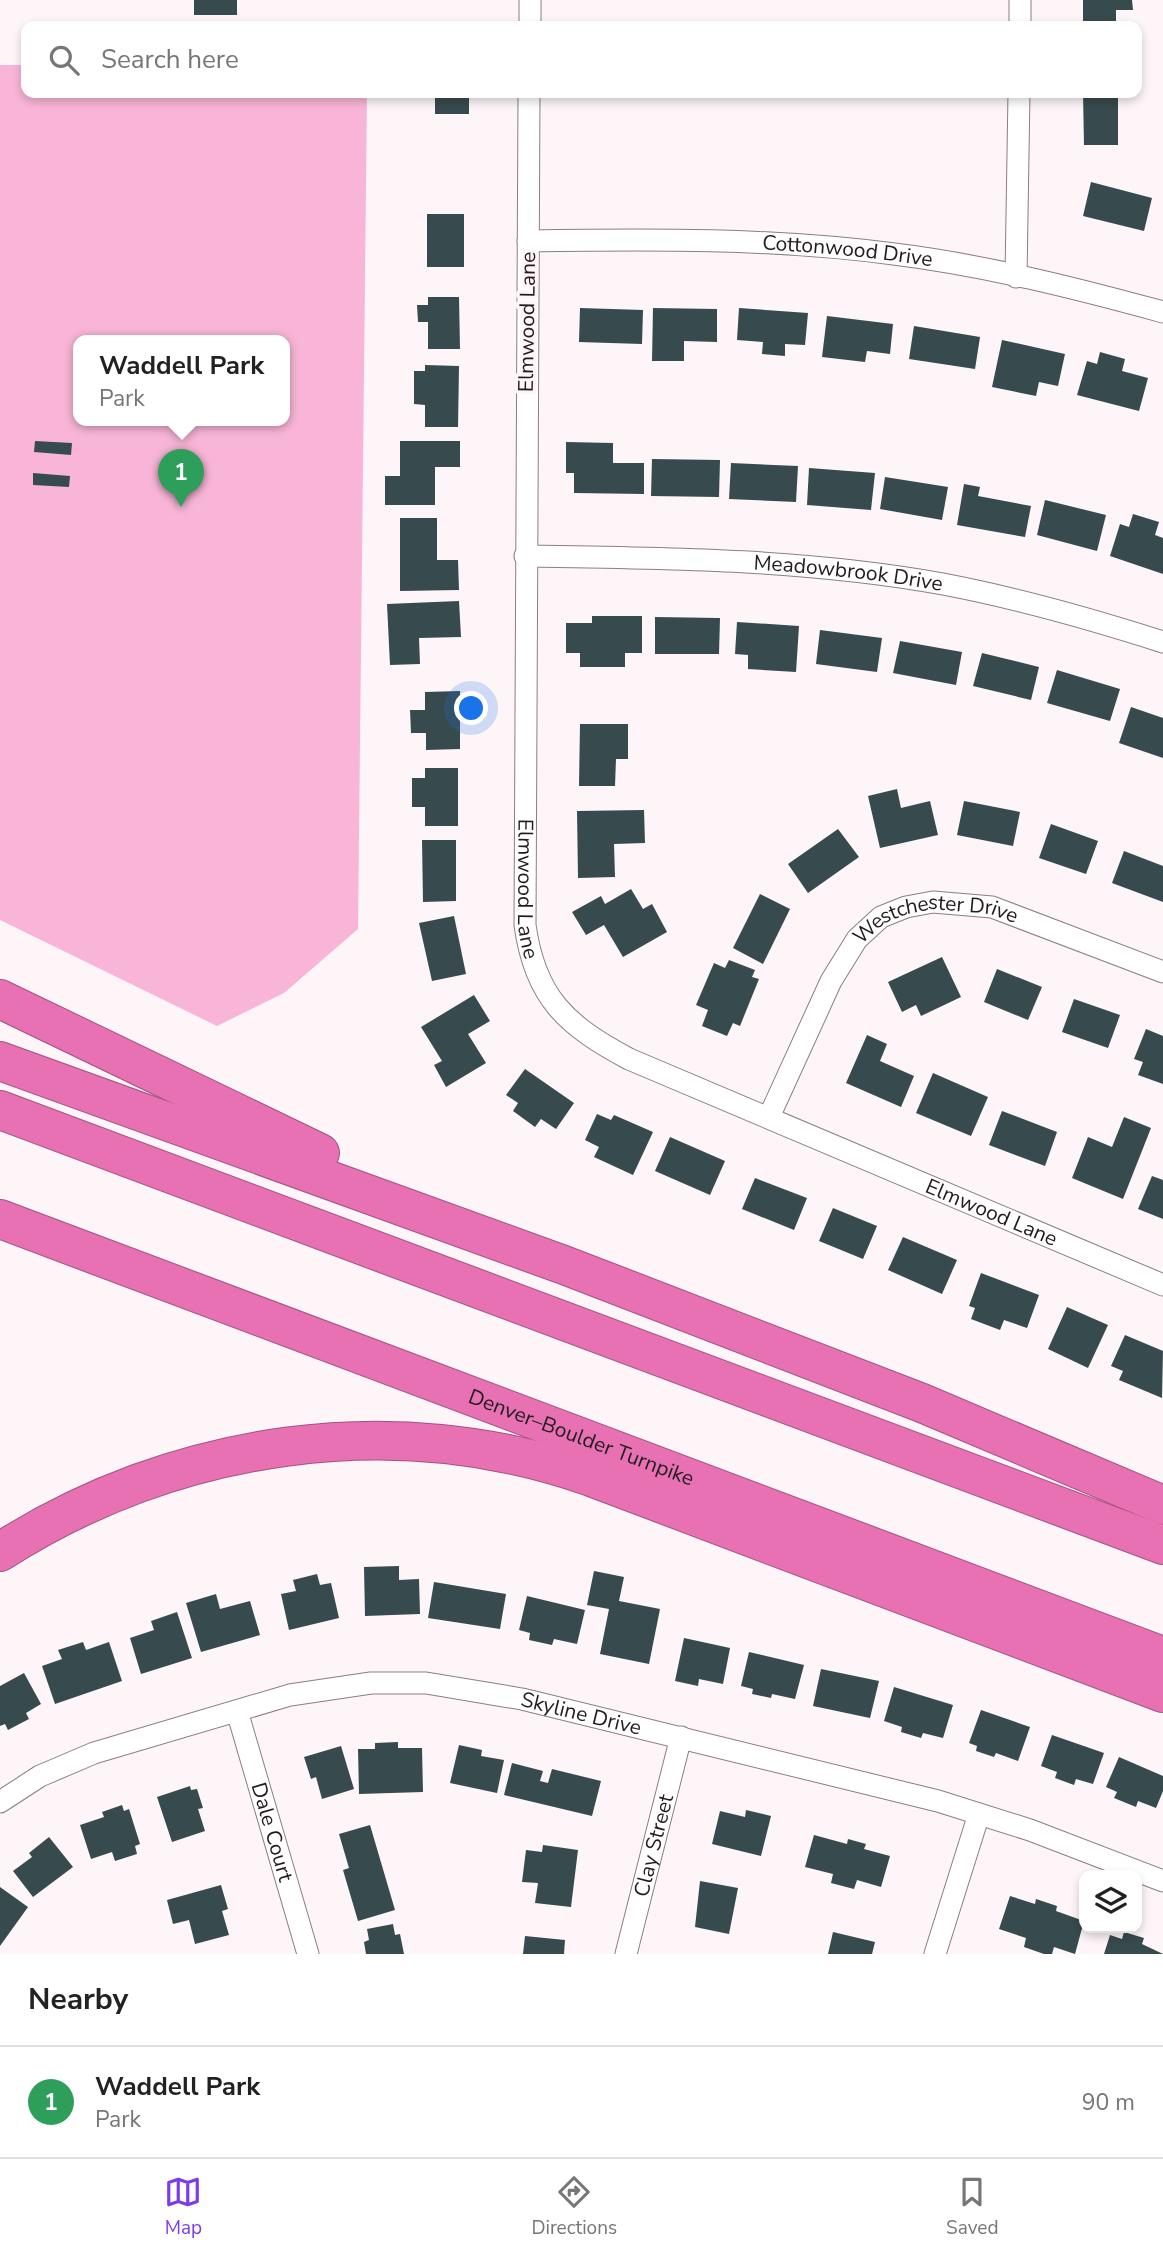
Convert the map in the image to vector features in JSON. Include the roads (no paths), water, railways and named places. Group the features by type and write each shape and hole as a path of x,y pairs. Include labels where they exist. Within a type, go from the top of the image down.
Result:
{"highway":[{"path":"0,999 300,1144 564,1265"},
{"path":"0,1061 564,1265 922,1403 1163,1505"},
{"path":"0,1111 1163,1545"},
{"path":"0,1124 195,1183"},
{"path":"0,1192 416,1350 610,1429 955,1577"},
{"name":"Denver–Boulder Turnpike","path":"0,1219 1163,1656"},
{"path":"0,1552 41,1527 116,1491 158,1475 244,1453 380,1441 474,1447 537,1460 591,1478 1163,1693"},
{"path":"1041,1500 1163,1554"}],"street":[{"path":"530,0 530,21"},
{"path":"1020,0 1020,21"},
{"name":"Elmwood Lane","path":"529,98 525,925 534,968 558,1011 591,1039 629,1059 1163,1286"},
{"path":"1016,276 1019,98"},
{"name":"Cottonwood Drive","path":"528,241 664,239 827,246 896,254 1016,276 1163,312"},
{"name":"Meadowbrook Drive","path":"525,555 703,559 856,572 941,584 1016,600 1163,642"},
{"name":"Westchester Drive","path":"769,1117 831,981 857,939 881,917 906,907 933,902 992,906 1163,972"},
{"name":"Skyline Drive","path":"0,1802 65,1763 237,1711 313,1690 371,1683 426,1683 522,1699 979,1814 1163,1881"},
{"name":"Dale Court","path":"237,1711 293,1895 307,1954"},
{"name":"Clay Street","path":"626,1954 681,1737"},
{"path":"935,1954 979,1814"}],"place":[{"name":"Waddell Park","path":"181,507"}]}
